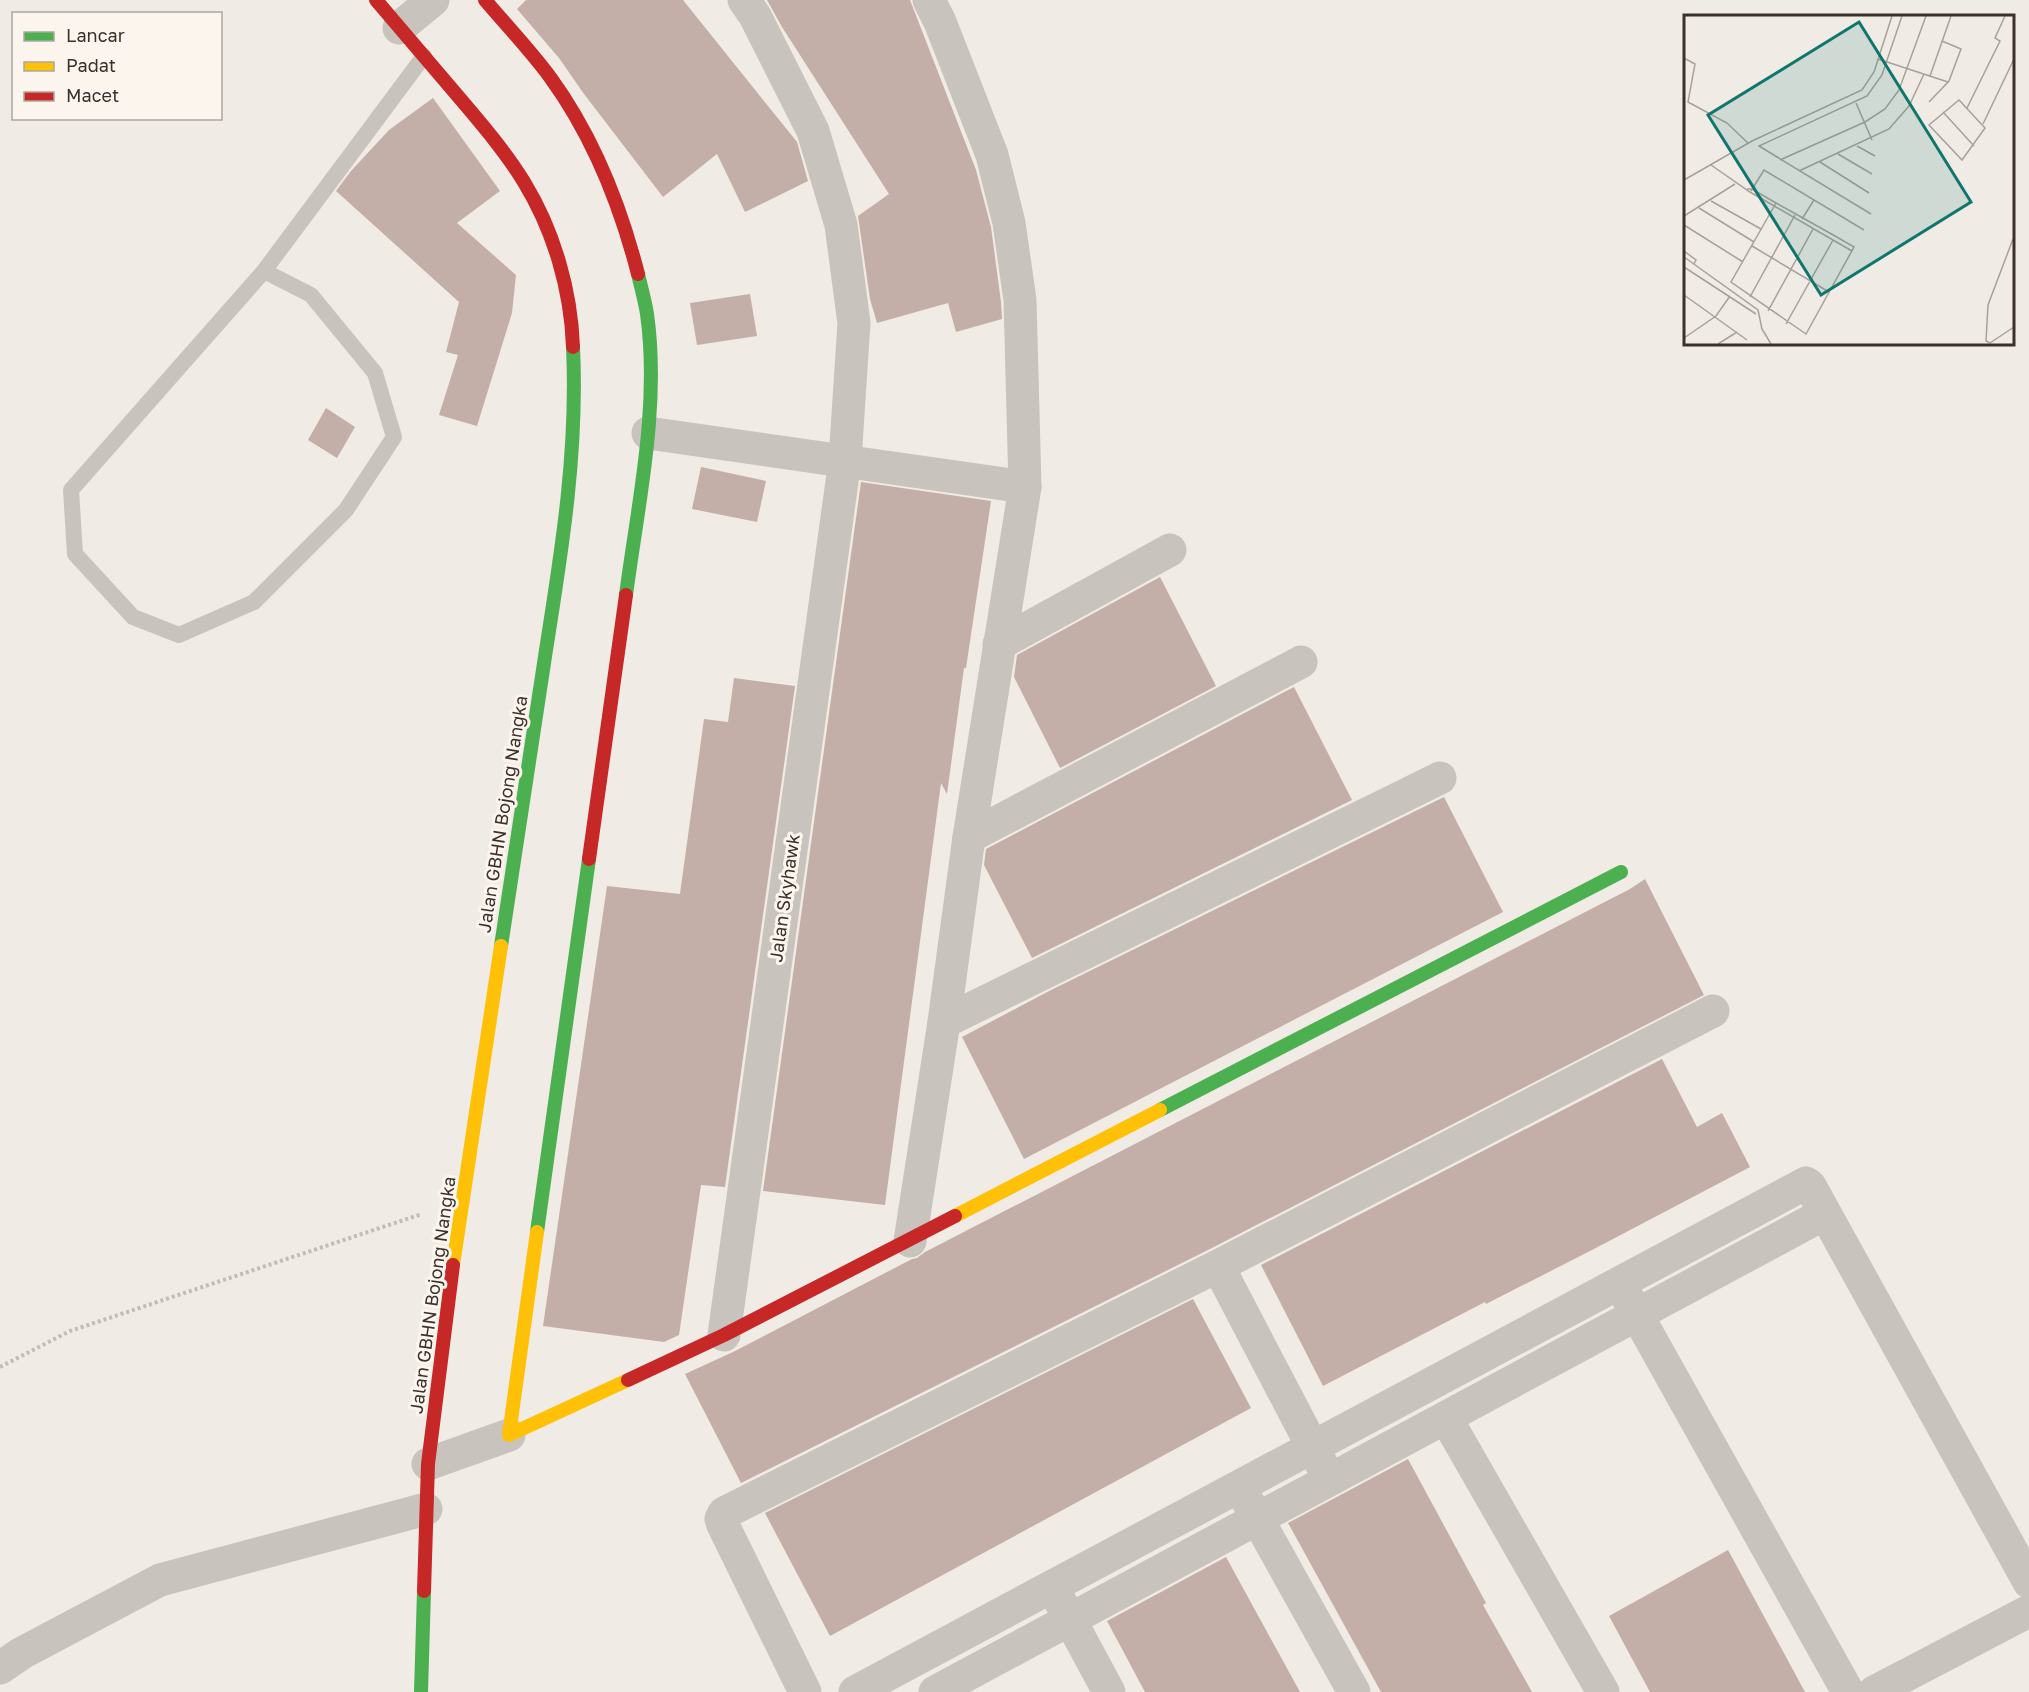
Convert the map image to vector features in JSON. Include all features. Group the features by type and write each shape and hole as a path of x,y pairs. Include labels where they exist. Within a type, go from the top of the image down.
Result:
{"street":[{"name":"Jalan GBHN Bojong Nangka","path":"375,0 485,128 524,182 545,223 561,266 572,317 575,385 566,520 462,1201 437,1382 428,1464 421,1692"},
{"path":"399,28 433,0"},
{"path":"485,0 552,80 582,125 603,169 622,216 647,313 651,371 648,433 509,1435"},
{"name":"Jalan Skyhawk","path":"723,1335 845,460 854,322 841,225 813,131 755,16 744,0"},
{"path":"910,1241 944,1022 969,837 1025,487 1020,300 1008,222 992,155 940,22 929,0"},
{"path":"648,433 1025,487"},
{"path":"999,644 1170,550"},
{"path":"969,837 1301,662"},
{"path":"944,1022 1440,778"},
{"path":"428,1464 509,1435 723,1335 910,1241 1621,873"},
{"path":"805,1692 723,1525 721,1519 724,1513 1218,1266 1713,1011"},
{"path":"855,1692 1806,1183 1810,1186 2029,1582"},
{"path":"935,1692 1824,1214"},
{"path":"1218,1266 1330,1480"},
{"path":"1619,1282 1848,1692"},
{"path":"1446,1418 1603,1692"},
{"path":"1239,1486 1354,1692"},
{"path":"0,1668 22,1653 160,1580 426,1509"},
{"path":"1052,1586 1109,1692"},
{"path":"1874,1692 2029,1611"}],"lane":[{"path":"264,271 311,296 375,373 394,437 346,510 254,602 178,634 133,617 75,554 71,490 264,271 424,56"}],"path":[{"path":"0,1367 70,1331 462,1201"}],"building":[{"path":"526,0 683,0 797,142 808,181 745,212 717,154 663,197 559,58 517,9"},
{"path":"767,0 910,0 976,170 991,227 1002,319 956,332 948,303 877,323 870,299 858,216 889,194"},
{"path":"433,98 500,191 457,223 516,275 512,313 477,426 439,415 458,355 446,352 459,302 336,191 389,130"},
{"path":"750,294 757,336 697,345 690,303"},
{"path":"326,408 355,427 337,458 308,440"},
{"path":"701,467 766,481 757,522 692,509"},
{"path":"861,482 991,501 966,668 964,668 947,794 941,783 885,1205 763,1191"},
{"path":"1160,577 1216,686 1060,768 1014,677 1017,655"},
{"path":"734,678 795,686 725,1187 701,1185 679,1335 664,1342 543,1326 607,886 680,894 704,719 728,722"},
{"path":"1294,687 1352,800 1032,958 984,865 986,849"},
{"path":"1444,797 1503,912 1024,1159 962,1037 1049,991"},
{"path":"1645,879 1704,995 1210,1249 741,1483 685,1374 917,1258 1630,889"},
{"path":"1662,1059 1697,1127 1722,1113 1750,1167 1323,1386 1261,1265"},
{"path":"1193,1299 1251,1408 830,1636 765,1513"},
{"path":"1408,1459 1486,1603 1483,1605 1532,1692 1381,1692 1288,1523"},
{"path":"1728,1550 1805,1692 1650,1692 1609,1616"},
{"path":"1226,1557 1300,1692 1145,1692 1107,1621"}],"traffic: fast":[{"path":"626,595 646,455 651,384 647,314 638,274"},
{"path":"501,946 563,537 571,462 573,347"},
{"path":"537,1232 589,859"},
{"path":"1160,1110 1621,872"},
{"path":"421,1692 424,1591"}],"traffic: slow":[{"path":"453,1265 501,946"},
{"path":"955,1216 1160,1110"},
{"path":"537,1232 509,1435 628,1380"}],"traffic: jam":[{"path":"376,0 483,126 509,159 535,201 552,241 565,283 573,347"},
{"path":"485,0 550,77 579,123 614,196 638,274"},
{"path":"589,859 626,595"},
{"path":"628,1380 724,1335 955,1216"},
{"path":"424,1591 428,1464 453,1265"}]}
